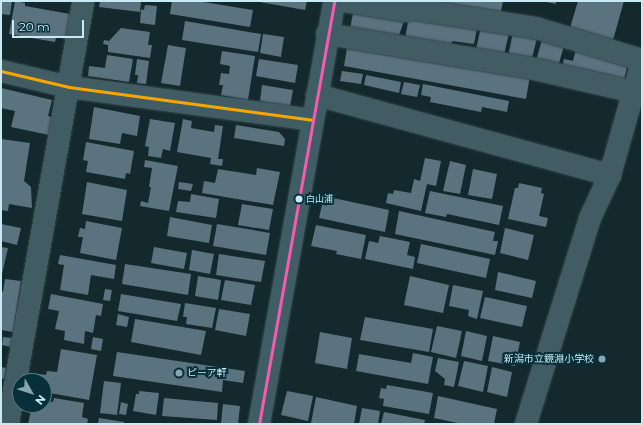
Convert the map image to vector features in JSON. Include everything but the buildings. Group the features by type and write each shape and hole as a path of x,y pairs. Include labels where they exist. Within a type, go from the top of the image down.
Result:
{"main road":[{"path":"259,424 334,1"}],"street":[{"path":"8,424 69,88 83,1"},
{"path":"343,1 406,11 412,9 536,28 642,61 610,175 590,218 526,424"},
{"path":"327,34 530,68 634,92"},
{"path":"1,71 69,88 312,120"},
{"path":"317,95 610,175"}],"transit line":[{"path":"259,424 334,1"},
{"path":"1,71 69,87 312,120"}],"place":[{"name":"白山浦","path":"299,199"},
{"name":"新潟市立鏡淵小学校","path":"602,359"},
{"name":"ピーア軒","path":"179,373"}]}
